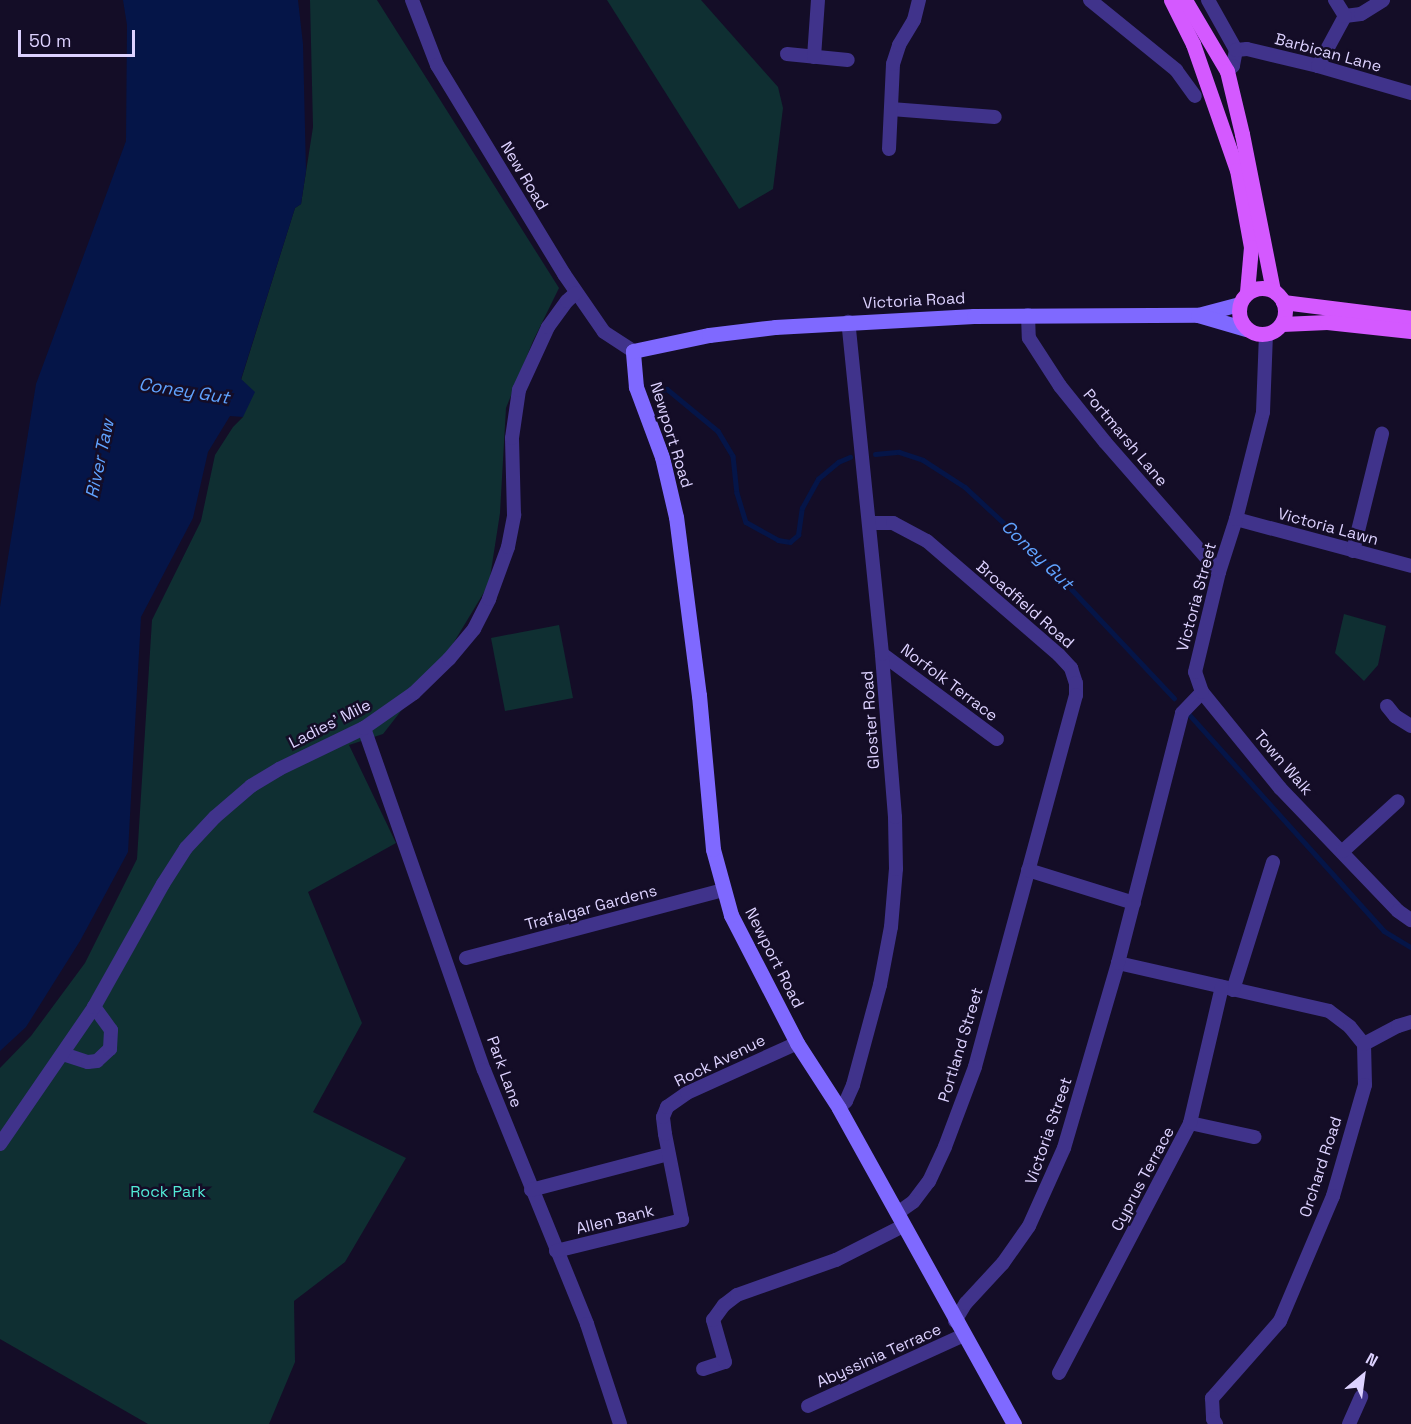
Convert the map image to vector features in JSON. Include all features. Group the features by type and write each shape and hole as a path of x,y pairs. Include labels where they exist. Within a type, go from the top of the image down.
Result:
{"main road":[{"path":"1171,0 1197,54 1237,170 1251,247 1239,318 1246,329 1266,334 1282,324 1327,322 1411,331"},
{"path":"1185,0 1227,71 1278,296 1285,311 1282,324"},
{"path":"1243,298 1263,287 1278,296 1411,318"}],"street":[{"name":"New Road","path":"412,0 437,65 576,293 604,332 612,340 633,351"},
{"path":"814,57 818,0"},
{"path":"889,149 896,54 914,20 919,0"},
{"path":"1090,0 1176,70 1196,96"},
{"path":"1208,0 1236,50 1233,66 1227,71"},
{"path":"1335,0 1345,16"},
{"path":"1345,16 1361,14 1383,0"},
{"path":"1318,66 1345,16"},
{"name":"Barbican Lane","path":"1236,50 1247,50 1318,66 1411,93"},
{"path":"787,54 848,60"},
{"path":"891,109 995,117"},
{"name":"Ladies' Mile","path":"0,1144 94,1007 163,884 186,848 215,817 252,786 279,769 364,728 414,693 449,659 474,629 489,599 508,547 514,515 512,438 519,390 548,327 567,301 576,293"},
{"name":"Victoria Road","path":"1198,315 1243,298"},
{"name":"Victoria Road","path":"633,351 709,335 775,327 1028,315 1198,315 1246,329"},
{"name":"Portmarsh Lane","path":"1028,315 1029,338 1060,386 1105,442 1219,572"},
{"name":"Gloster Road","path":"839,1108 846,1101 860,1059 880,985 893,909 895,817 882,654 848,322"},
{"name":"Victoria Street","path":"955,1321 966,1303 1003,1263 1042,1201 1064,1148 1118,963 1182,713 1202,692 1195,672 1219,572 1236,519 1263,412 1266,334"},
{"name":"Newport Road","path":"633,351 636,387 662,457 676,517 699,696 713,849 731,915 797,1043 839,1108 1014,1424"},
{"path":"1353,551 1382,434"},
{"name":"Victoria Lawn","path":"1236,519 1411,566"},
{"name":"Broadfield Road","path":"869,523 893,523 927,541 1059,655 1075,676 1076,695 1028,870"},
{"name":"Norfolk Terrace","path":"882,654 997,739"},
{"name":"Town Walk","path":"1202,692 1280,788 1343,851 1398,911 1411,920"},
{"path":"1388,706 1395,716 1411,726"},
{"name":"Park Lane","path":"364,728 484,1070 587,1324 620,1424"},
{"path":"1343,851 1398,801"},
{"name":"Cyprus Terrace","path":"1059,1373 1190,1123 1227,989 1273,862"},
{"path":"1028,870 1134,903"},
{"name":"Portland Street","path":"703,1369 725,1362 713,1320 724,1305 737,1295 836,1260 900,1219 923,1190 945,1147 975,1067 1028,870"},
{"name":"Trafalgar Gardens","path":"466,958 724,890"},
{"path":"1118,963 1329,1011 1350,1027 1364,1044 1398,1026 1411,1022"},
{"path":"63,1054 88,1062 97,1060 110,1049 111,1030 94,1007"},
{"name":"Rock Avenue","path":"668,1154 663,1118 667,1107 687,1093 797,1043"},
{"name":"Orchard Road","path":"1216,1424 1213,1419 1212,1398 1280,1321 1333,1196 1365,1085 1364,1044"},
{"path":"1190,1123 1254,1137"},
{"path":"531,1190 668,1154"},
{"name":"Allen Bank","path":"556,1251 682,1220 668,1154"},
{"name":"Abyssinia Terrace","path":"808,1406 964,1335"},
{"path":"1349,1424 1362,1397"}],"green space":[{"name":"Rock Park","path":"310,0 377,0 559,288 533,341 506,408 500,513 489,584 451,647 383,734 349,745 396,843 308,892 362,1023 313,1112 406,1158 345,1262 294,1301 295,1362 269,1424 148,1424 0,1339 0,1068 31,1036 85,963 137,859 152,620 201,521 215,455 233,427 243,417 244,382 241,380 295,208 301,204 313,127"},
{"path":"607,0 701,0 778,87 783,108 773,189 739,209"},
{"path":"1344,614 1386,626 1378,665 1364,681 1335,653"},
{"path":"559,625 573,698 505,711 491,638"}],"water":[{"name":"River Taw","path":"123,0 298,0 303,44 306,171 301,204 295,208 241,379 255,392 243,417 230,416 208,452 193,518 141,617 128,852 80,941 26,1027 0,1051 0,607 36,384 126,141 127,25"}],"waterway":[{"name":"Coney Gut","path":"658,391 667,389 718,431 733,456 737,493 746,522 778,540 790,542 798,535 802,508 818,479 838,462 850,457"},
{"name":"Coney Gut","path":"875,454 899,452 923,460 965,487 1046,562 1174,698"},
{"name":"Coney Gut","path":"1188,713 1384,931 1411,947"}]}
